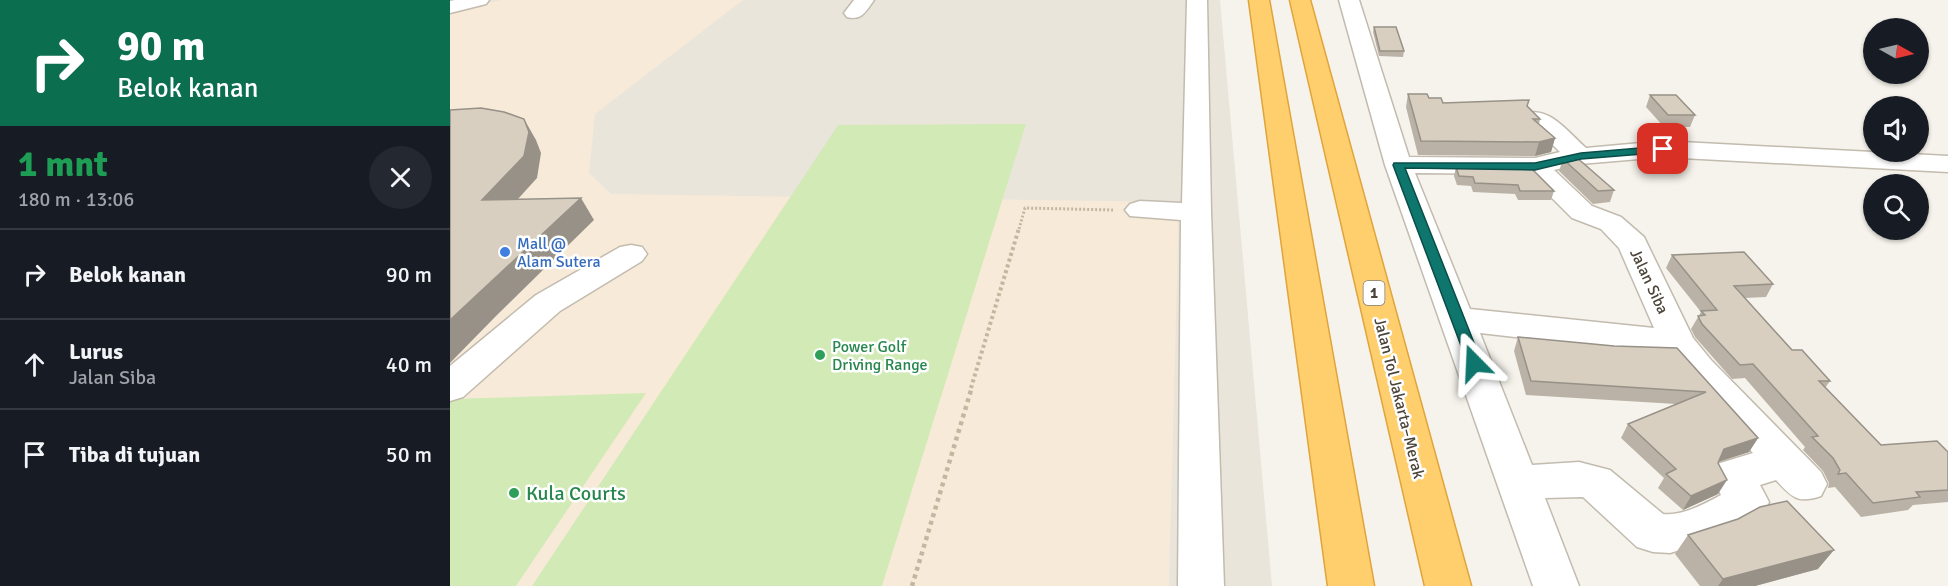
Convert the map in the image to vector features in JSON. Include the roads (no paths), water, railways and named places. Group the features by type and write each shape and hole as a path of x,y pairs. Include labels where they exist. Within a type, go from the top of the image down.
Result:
{"highway":[{"path":"1259,0 1351,586"},
{"name":"Jalan Tol Jakarta–Merak","path":"1300,0 1448,586"}],"street":[{"path":"450,7 478,0"},
{"path":"1186,0 1195,48"},
{"path":"1197,0 1196,212 1201,586"},
{"path":"1349,0 1398,165 1458,319 1556,586"},
{"path":"1537,118 1581,156"},
{"path":"1398,165 1535,166 1581,156 1663,149 1948,164"},
{"name":"Jalan Siba","path":"1518,483 1579,479 1595,482 1653,533 1670,534 1708,523 1748,502 1732,476 1795,473 1698,369 1678,342 1633,244 1611,223 1582,212 1535,166"},
{"path":"1140,210 1196,212"},
{"path":"450,387 548,303 630,254"},
{"path":"1458,319 1678,342"}],"place":[{"name":"Mall @ Alam Sutera","path":"505,252"},
{"name":"Power Golf Driving Range","path":"820,355"},
{"name":"Kula Courts","path":"514,493"}]}
